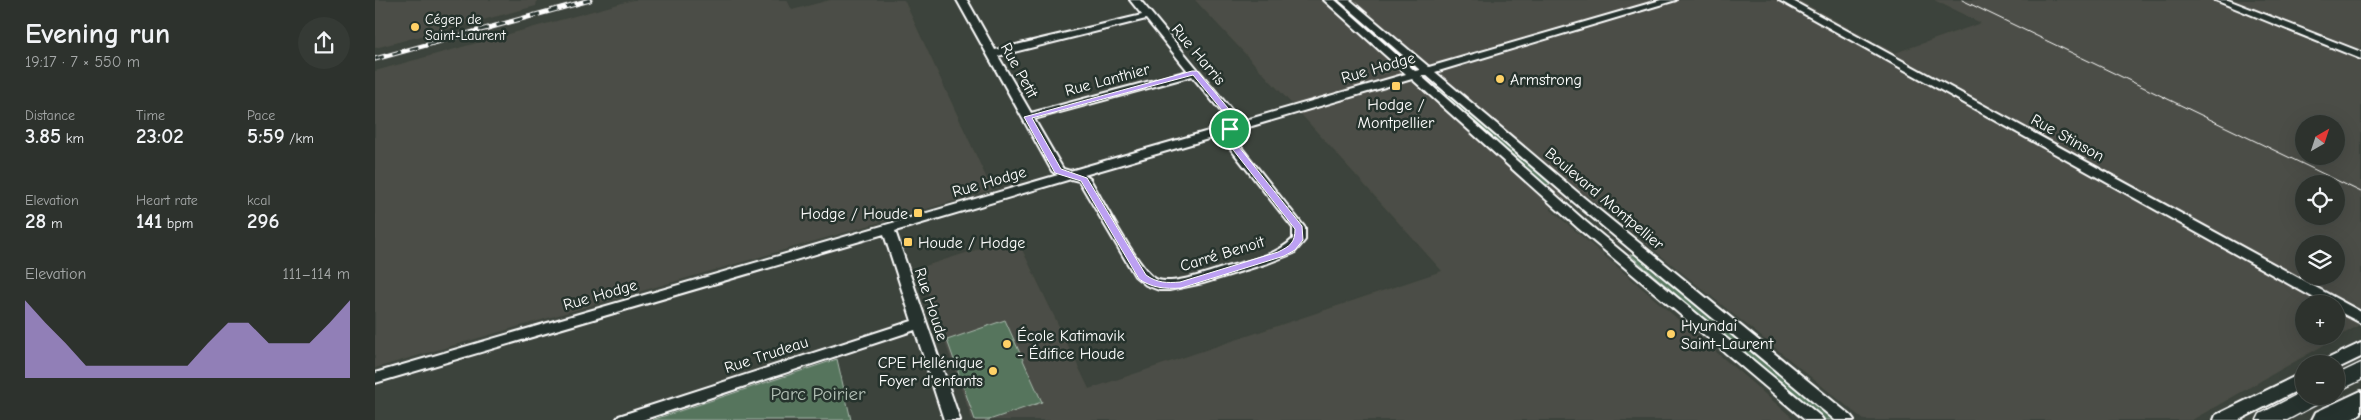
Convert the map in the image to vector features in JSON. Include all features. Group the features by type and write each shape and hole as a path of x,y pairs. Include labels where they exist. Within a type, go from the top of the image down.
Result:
{"highway":[{"path":"2326,420 2361,401"}],"main road":[{"path":"2345,374 2361,371"},
{"path":"2268,420 2296,405"}],"street":[{"name":"Rue Petit","path":"963,0 1058,171 1070,175"},
{"name":"Rue Harris","path":"1135,0 1234,120 1230,129"},
{"name":"Boulevard Montpellier","path":"1329,0 1582,225 1815,420"},
{"name":"Boulevard Montpellier","path":"1343,0 1619,233 1846,420"},
{"name":"Rue Hodge","path":"375,378 1671,0"},
{"name":"Rue Stinson","path":"1784,0 2320,295"},
{"path":"2220,0 2361,56"},
{"path":"992,54 1148,16"},
{"name":"Rue Lanthier","path":"1028,117 1195,72"},
{"name":"Carré Benoit","path":"1070,175 1084,180 1142,277 1149,282 1161,285 1186,283 1285,252 1295,246 1300,237 1297,226 1227,137 1230,129"},
{"name":"Rue Houde","path":"888,228 952,420"},
{"name":"Rue Stinson","path":"2345,309 2361,318"},
{"name":"Rue Trudeau","path":"624,420 920,323"},
{"path":"2345,367 2361,349"},
{"path":"2223,420 2295,384"}],"shaded area":[{"name":"Cégep de Saint-Laurent","path":"375,0 537,0 536,6 375,48"},
{"path":"633,0 787,0 792,10 830,0 904,0 992,190 375,368 375,71"},
{"path":"1195,0 1798,0 1895,53 1981,23 1934,0 2361,0 2361,324 2345,333 2345,295 2295,295 2295,345 2324,345 2306,355 2295,355 2295,361 2192,420 1864,420 1586,195 1550,209 1795,420 972,420 919,268 1016,237 1089,389 1442,271 1291,103"}],"green space":[{"path":"1332,0 1337,0 1362,22 1365,22 1414,66 1409,67"},
{"path":"1437,84 1551,184 1544,185 1432,86"},
{"path":"1634,254 1837,420 1824,420 1630,255"},
{"name":"CPE Hellénique Foyer d'enfants","path":"1005,320 1042,402 989,420 975,420 947,340"},
{"name":"Parc Poirier","path":"837,359 851,420 652,420 819,365"}],"tram line":[{"path":"1962,0 2361,192"}],"railway":[{"path":"375,59 590,0"}],"place":[{"name":"Cégep de Saint-Laurent","path":"415,27"},
{"name":"Armstrong","path":"1500,79"},
{"name":"Hodge / Montpellier","path":"1396,86"},
{"name":"Hodge / Houde","path":"918,213"},
{"name":"Houde / Hodge","path":"908,242"},
{"name":"Hyundai Saint-Laurent","path":"1671,334"},
{"name":"École Katimavik - Édifice Houde","path":"1007,344"},
{"name":"CPE Hellénique Foyer d'enfants","path":"993,371"}],"route":[{"path":"1195,72 1234,120 1230,129 1227,137 1299,228 1301,234 1298,243 1281,254 1181,285 1164,286 1149,282 1142,277 1084,180 1058,171 1028,117 1195,72"}]}
